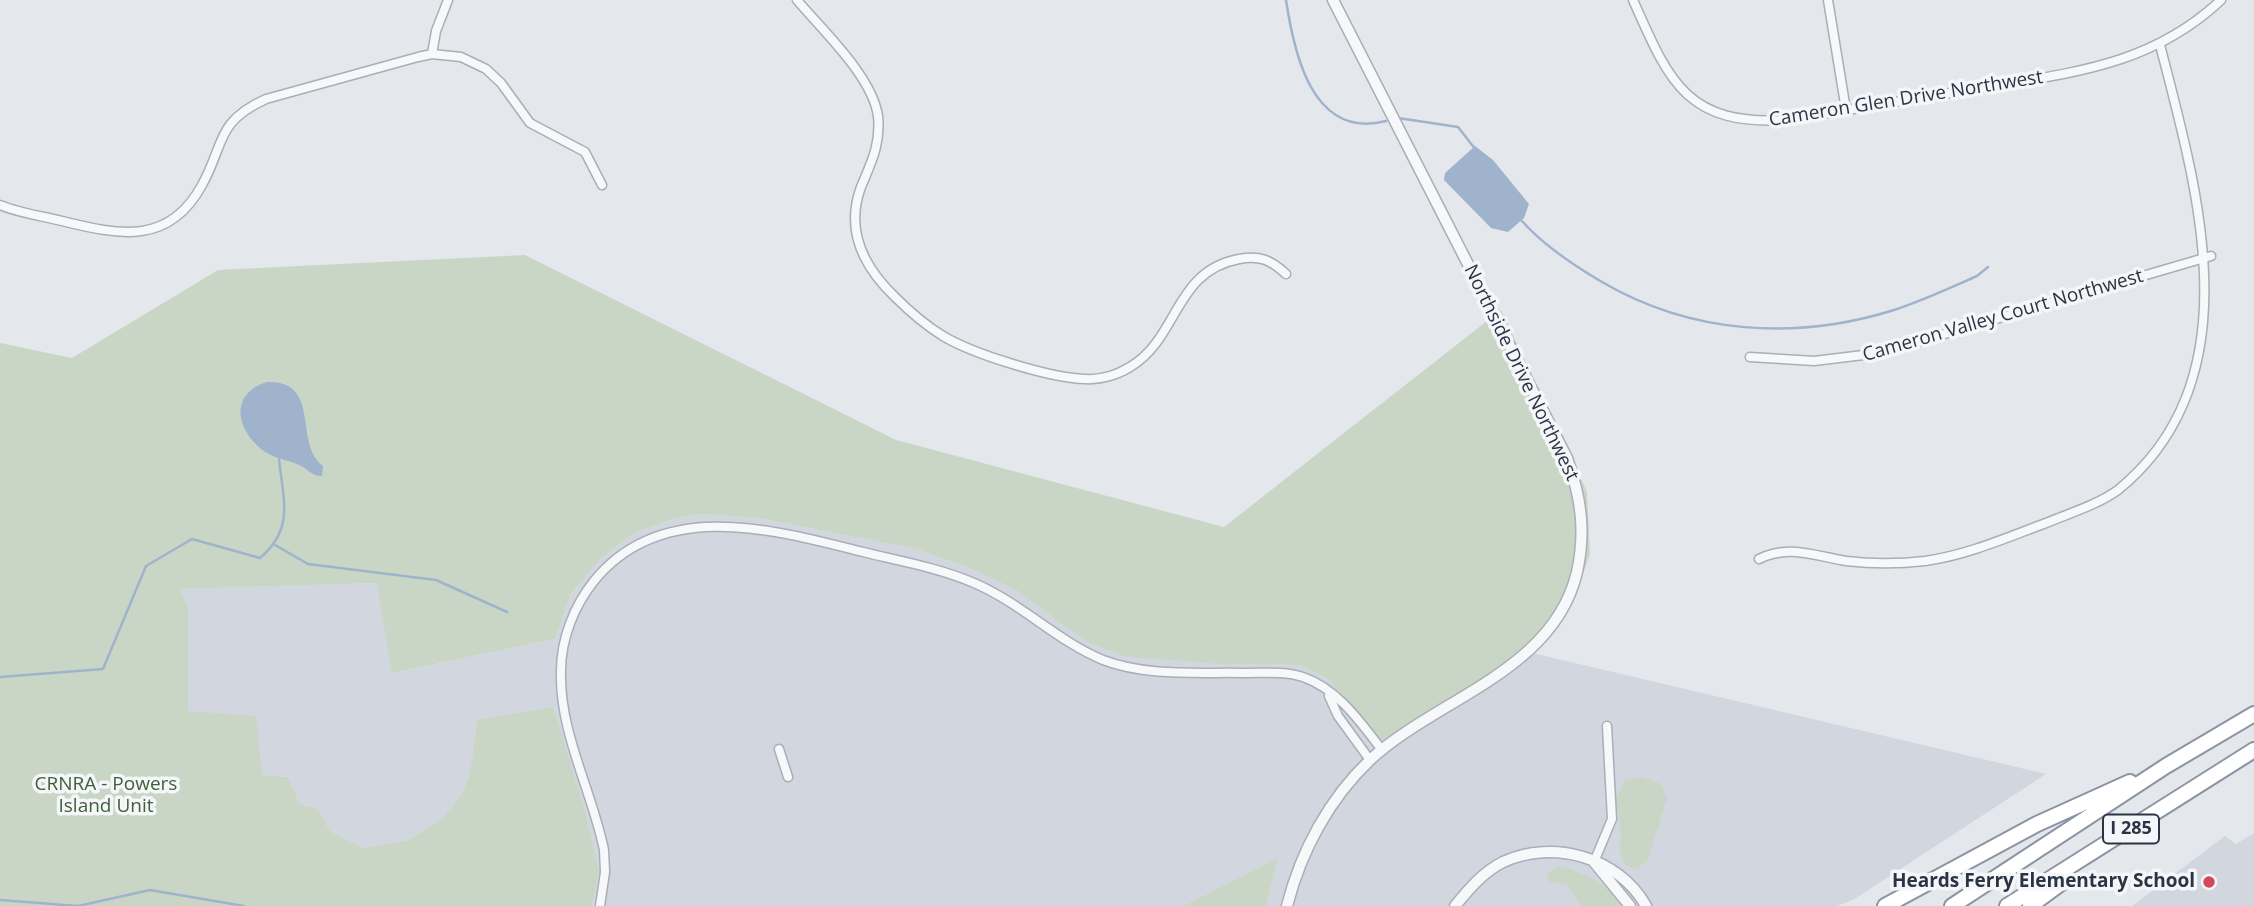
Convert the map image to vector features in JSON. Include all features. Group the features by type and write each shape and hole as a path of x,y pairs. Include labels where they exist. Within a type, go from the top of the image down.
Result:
{"highway":[{"name":"I 285","path":"1952,906 2166,766 2254,714"},
{"name":"I 285","path":"2007,906 2254,750"},
{"path":"1885,906 2037,824 2166,766"},
{"path":"2030,906 2172,804"}],"street":[{"path":"432,54 436,31 448,0"},
{"path":"797,0 858,73 875,104 878,140 875,159 856,205 855,226 862,256 894,296 942,335 979,352 1070,378 1104,378 1128,369 1149,353 1184,294 1209,271 1229,261 1258,257 1267,259 1286,274"},
{"name":"Northside Drive Northwest","path":"1287,906 1311,839 1337,797 1382,750 1505,668 1543,637 1562,609 1575,581 1582,550 1583,519 1578,488 1567,458 1333,0"},
{"name":"Cameron Glen Drive Northwest","path":"1633,0 1666,71 1683,92 1705,108 1730,118 1756,122 1846,110 2092,69 2160,45 2203,18 2221,0"},
{"path":"1828,0 1846,110"},
{"path":"1759,559 1787,550 1873,564 1940,559 1977,549 2116,492 2162,448 2193,396 2209,330 2211,256 2207,226 2160,45"},
{"path":"0,205 111,233 132,234 153,229 176,217 193,200 204,182 223,134 247,108 266,99 432,54 461,57 486,69 501,83 530,123 585,152 601,186"},
{"name":"Cameron Valley Court Northwest","path":"1750,357 1814,361 1880,353 2211,256"},
{"path":"600,906 605,872 604,850 565,717 561,688 562,653 573,616 600,575 625,552 666,532 696,526 733,527 816,540 938,570 973,583 1020,607 1083,650 1120,666 1159,672 1288,674 1303,678 1349,708 1382,750"},
{"path":"1328,693 1338,716 1370,760"},
{"path":"1594,862 1612,818 1607,726"},
{"path":"779,749 788,777"},
{"path":"1455,906 1486,872 1525,855 1560,853 1618,872 1646,906"},
{"path":"1594,862 1630,906"}],"shaded area":[{"path":"702,514 759,518 916,549 970,568 1016,590 1084,640 1221,664 1301,665 1330,680 1344,694 1528,652 2046,774 1853,900 1837,906 1266,906 1278,858 1183,906 592,906 599,872 477,720 470,772 462,794 441,820 408,840 363,848 330,831 318,809 300,804 288,777 262,775 188,711 188,608 176,589 378,583 393,673 555,639 571,594 601,558 634,533 676,518"},
{"name":"Heards Ferry Elementary School","path":"2254,833 2254,906 2132,906 2225,836 2236,844"}],"green space":[{"name":"CRNRA - Powers Island Unit","path":"525,255 896,440 1224,527 1501,310 1587,492 1590,555 1571,606 1528,652 1381,746 1330,680 1301,665 1221,664 1124,656 1084,640 1016,590 970,568 916,549 759,518 702,514 676,518 634,533 601,558 571,594 555,639 392,673 377,583 180,589 188,608 188,711 256,716 262,775 288,777 300,804 318,809 330,831 363,848 408,840 441,820 462,794 470,772 477,720 553,707 584,808 599,872 592,906 0,906 0,343 72,358 218,270"},
{"path":"1642,777 1661,784 1667,799 1647,862 1635,869 1626,865 1620,852 1621,832 1616,798 1625,780"},
{"path":"1278,858 1266,906 1183,906"},
{"path":"1557,866 1594,879 1609,891 1619,906 1582,906 1567,885 1548,881 1547,875"}],"water":[{"path":"1475,146 1493,160 1529,204 1524,218 1508,232 1491,228 1444,180 1445,173"},
{"path":"267,382 284,384 295,391 301,402 309,443 314,456 323,466 322,476 267,453 249,436 243,426 241,405 254,388"}],"waterway":[{"path":"1286,0 1302,67 1311,88 1324,105 1340,118 1361,123 1386,121"},
{"path":"1398,118 1458,127 1476,150"},
{"path":"1522,221 1549,247 1570,262 1636,299 1671,313 1744,327 1819,326 1857,320 1925,298 1977,276 1988,267"},
{"path":"0,677 103,669 146,566 192,539 260,558 271,547 282,524 284,500 279,459"},
{"path":"275,545 308,564 436,580 507,612"},
{"path":"0,900 78,906 150,890 244,906"}],"place":[{"name":"Heards Ferry Elementary School","path":"2209,882"}]}
